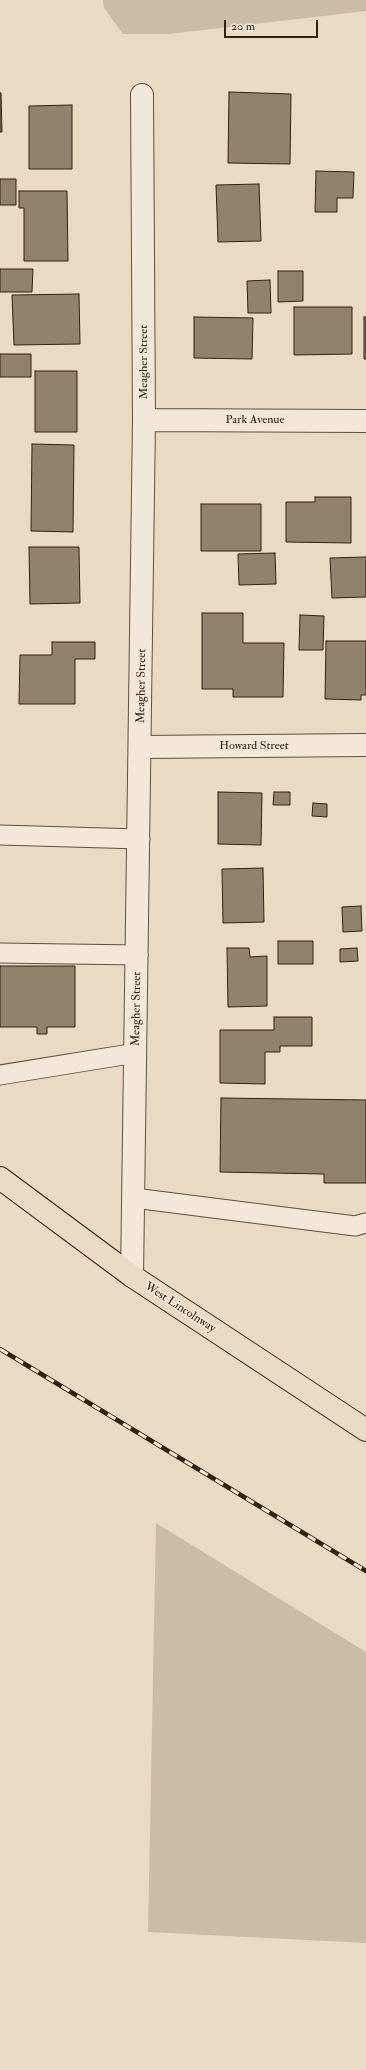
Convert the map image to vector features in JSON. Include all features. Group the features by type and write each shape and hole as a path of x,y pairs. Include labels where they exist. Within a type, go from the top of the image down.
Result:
{"main road":[{"name":"West Lincolnway","path":"0,1178 132,1276 366,1430"}],"street":[{"name":"Meagher Street","path":"132,1276 140,839 144,420 142,95"},
{"name":"Park Avenue","path":"144,420 366,421"},
{"name":"Howard Street","path":"141,747 366,745"}],"lane":[{"path":"0,835 140,839"},
{"path":"0,953 138,955"},
{"path":"0,1075 136,1053"},
{"path":"134,1198 355,1226 366,1223"}],"shaded area":[{"path":"103,0 366,0 366,11 169,34 123,34 104,8"},
{"path":"156,1523 366,1652 366,1943 148,1932"}],"building":[{"path":"229,92 291,94 290,164 228,163"},
{"path":"1,93 2,132 0,132"},
{"path":"72,105 72,169 29,169 29,106"},
{"path":"316,171 354,172 353,198 337,198 337,212 315,212"},
{"path":"0,179 16,179 16,205 0,205"},
{"path":"259,184 261,241 218,242 216,185"},
{"path":"19,191 67,191 68,261 24,261 24,208 19,208"},
{"path":"0,269 33,269 32,292 0,292"},
{"path":"278,271 303,271 303,301 278,302"},
{"path":"270,280 271,313 248,313 247,281"},
{"path":"79,294 80,344 14,345 12,295"},
{"path":"294,307 352,307 352,354 294,355"},
{"path":"194,317 253,318 252,359 194,358"},
{"path":"364,317 366,317 366,359 364,359"},
{"path":"0,354 31,354 31,377 0,377"},
{"path":"35,371 77,371 77,432 35,432"},
{"path":"32,444 74,445 73,532 31,531"},
{"path":"315,497 351,497 351,543 286,542 286,502 315,502"},
{"path":"201,504 261,504 261,551 201,551"},
{"path":"29,547 79,547 80,603 30,604"},
{"path":"275,553 276,584 239,585 238,554"},
{"path":"366,557 366,597 332,598 330,558"},
{"path":"202,613 243,613 243,643 284,643 283,697 233,697 233,689 202,689"},
{"path":"300,615 324,616 323,650 299,650"},
{"path":"326,641 366,641 366,695 361,695 361,700 325,699"},
{"path":"52,642 95,642 95,659 75,659 75,704 19,704 20,655 52,655"},
{"path":"218,792 262,793 261,845 218,844"},
{"path":"274,792 290,792 290,805 273,805"},
{"path":"313,803 327,804 327,817 312,816"},
{"path":"263,868 264,922 223,923 222,869"},
{"path":"361,906 362,931 343,932 342,907"},
{"path":"278,941 313,941 313,964 278,964"},
{"path":"227,948 249,948 250,957 267,956 267,1006 228,1007"},
{"path":"357,948 358,961 340,962 340,949"},
{"path":"0,966 75,966 75,1027 47,1027 47,1034 37,1034 37,1027 0,1027"},
{"path":"274,1017 312,1017 312,1046 280,1046 280,1052 265,1052 265,1084 220,1083 220,1030 274,1030"},
{"path":"221,1098 366,1100 366,1183 324,1183 324,1174 220,1172"}],"railway":[{"path":"0,1349 366,1571"}]}
